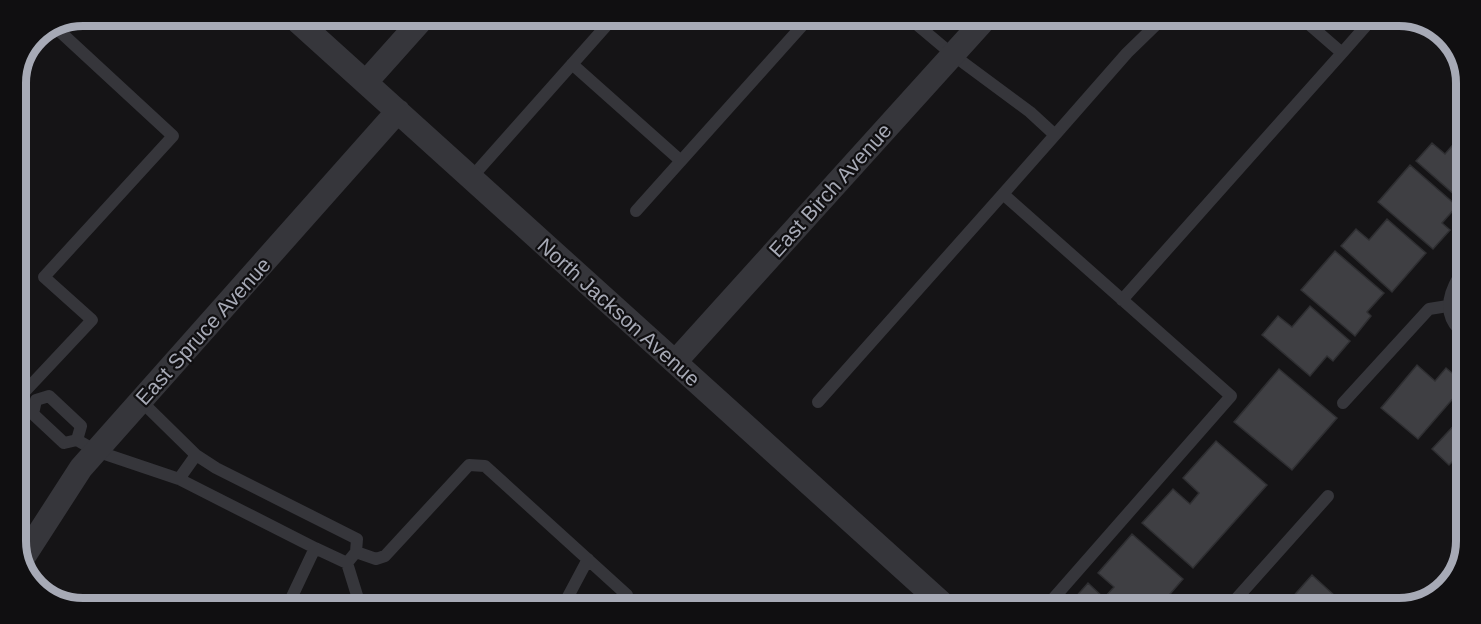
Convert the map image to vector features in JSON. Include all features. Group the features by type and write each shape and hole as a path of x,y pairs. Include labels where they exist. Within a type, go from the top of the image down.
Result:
{"street":[{"name":"North Jackson Avenue","path":"303,26 936,598"},
{"path":"366,82 415,26"},
{"name":"East Birch Avenue","path":"675,362 979,26"},
{"name":"East Spruce Avenue","path":"27,552 81,468 87,445 141,401 398,111"}],"lane":[{"path":"471,178 606,26"},
{"path":"636,211 802,26"},
{"path":"919,26 953,55 1030,112 1055,135"},
{"path":"818,402 1127,53 1155,26"},
{"path":"1311,26 1341,53"},
{"path":"1122,300 1366,26"},
{"path":"36,400 26,390 92,320 44,277 173,136 59,31"},
{"path":"572,64 681,161"},
{"path":"1003,194 1231,396 1054,598"},
{"path":"1343,403 1429,309 1456,314"},
{"path":"36,400 49,396 81,426 87,445"},
{"path":"36,400 33,414 64,443 87,445 179,478 347,563 358,598"},
{"path":"141,401 196,455 216,468 357,539 356,552 347,563"},
{"path":"179,478 196,455"},
{"path":"356,552 376,559 385,556 469,465 485,466 627,595 628,598"},
{"path":"1237,598 1328,495"},
{"path":"291,598 315,548"},
{"path":"567,598 588,559"}],"building":[{"path":"1455,142 1455,195 1416,161 1432,143 1445,154"},
{"path":"1410,165 1455,204 1455,208 1442,223 1450,230 1433,249 1378,202"},
{"path":"1387,219 1426,253 1392,292 1341,246 1356,229 1369,240"},
{"path":"1335,251 1384,293 1367,312 1371,316 1355,336 1301,290"},
{"path":"1310,306 1350,341 1333,361 1327,356 1310,376 1262,335 1278,316 1292,327"},
{"path":"1417,365 1435,381 1446,368 1456,376 1456,395 1418,439 1381,408"},
{"path":"1279,369 1337,418 1292,470 1234,422"},
{"path":"1456,424 1456,466 1452,462 1449,465 1432,449"},
{"path":"1216,441 1267,485 1193,568 1142,523 1173,489 1190,504 1199,493 1183,478"},
{"path":"1132,534 1183,579 1167,598 1104,598 1114,587 1098,573"},
{"path":"1312,575 1337,598 1292,598"},
{"path":"1088,583 1104,598 1075,598"}]}
